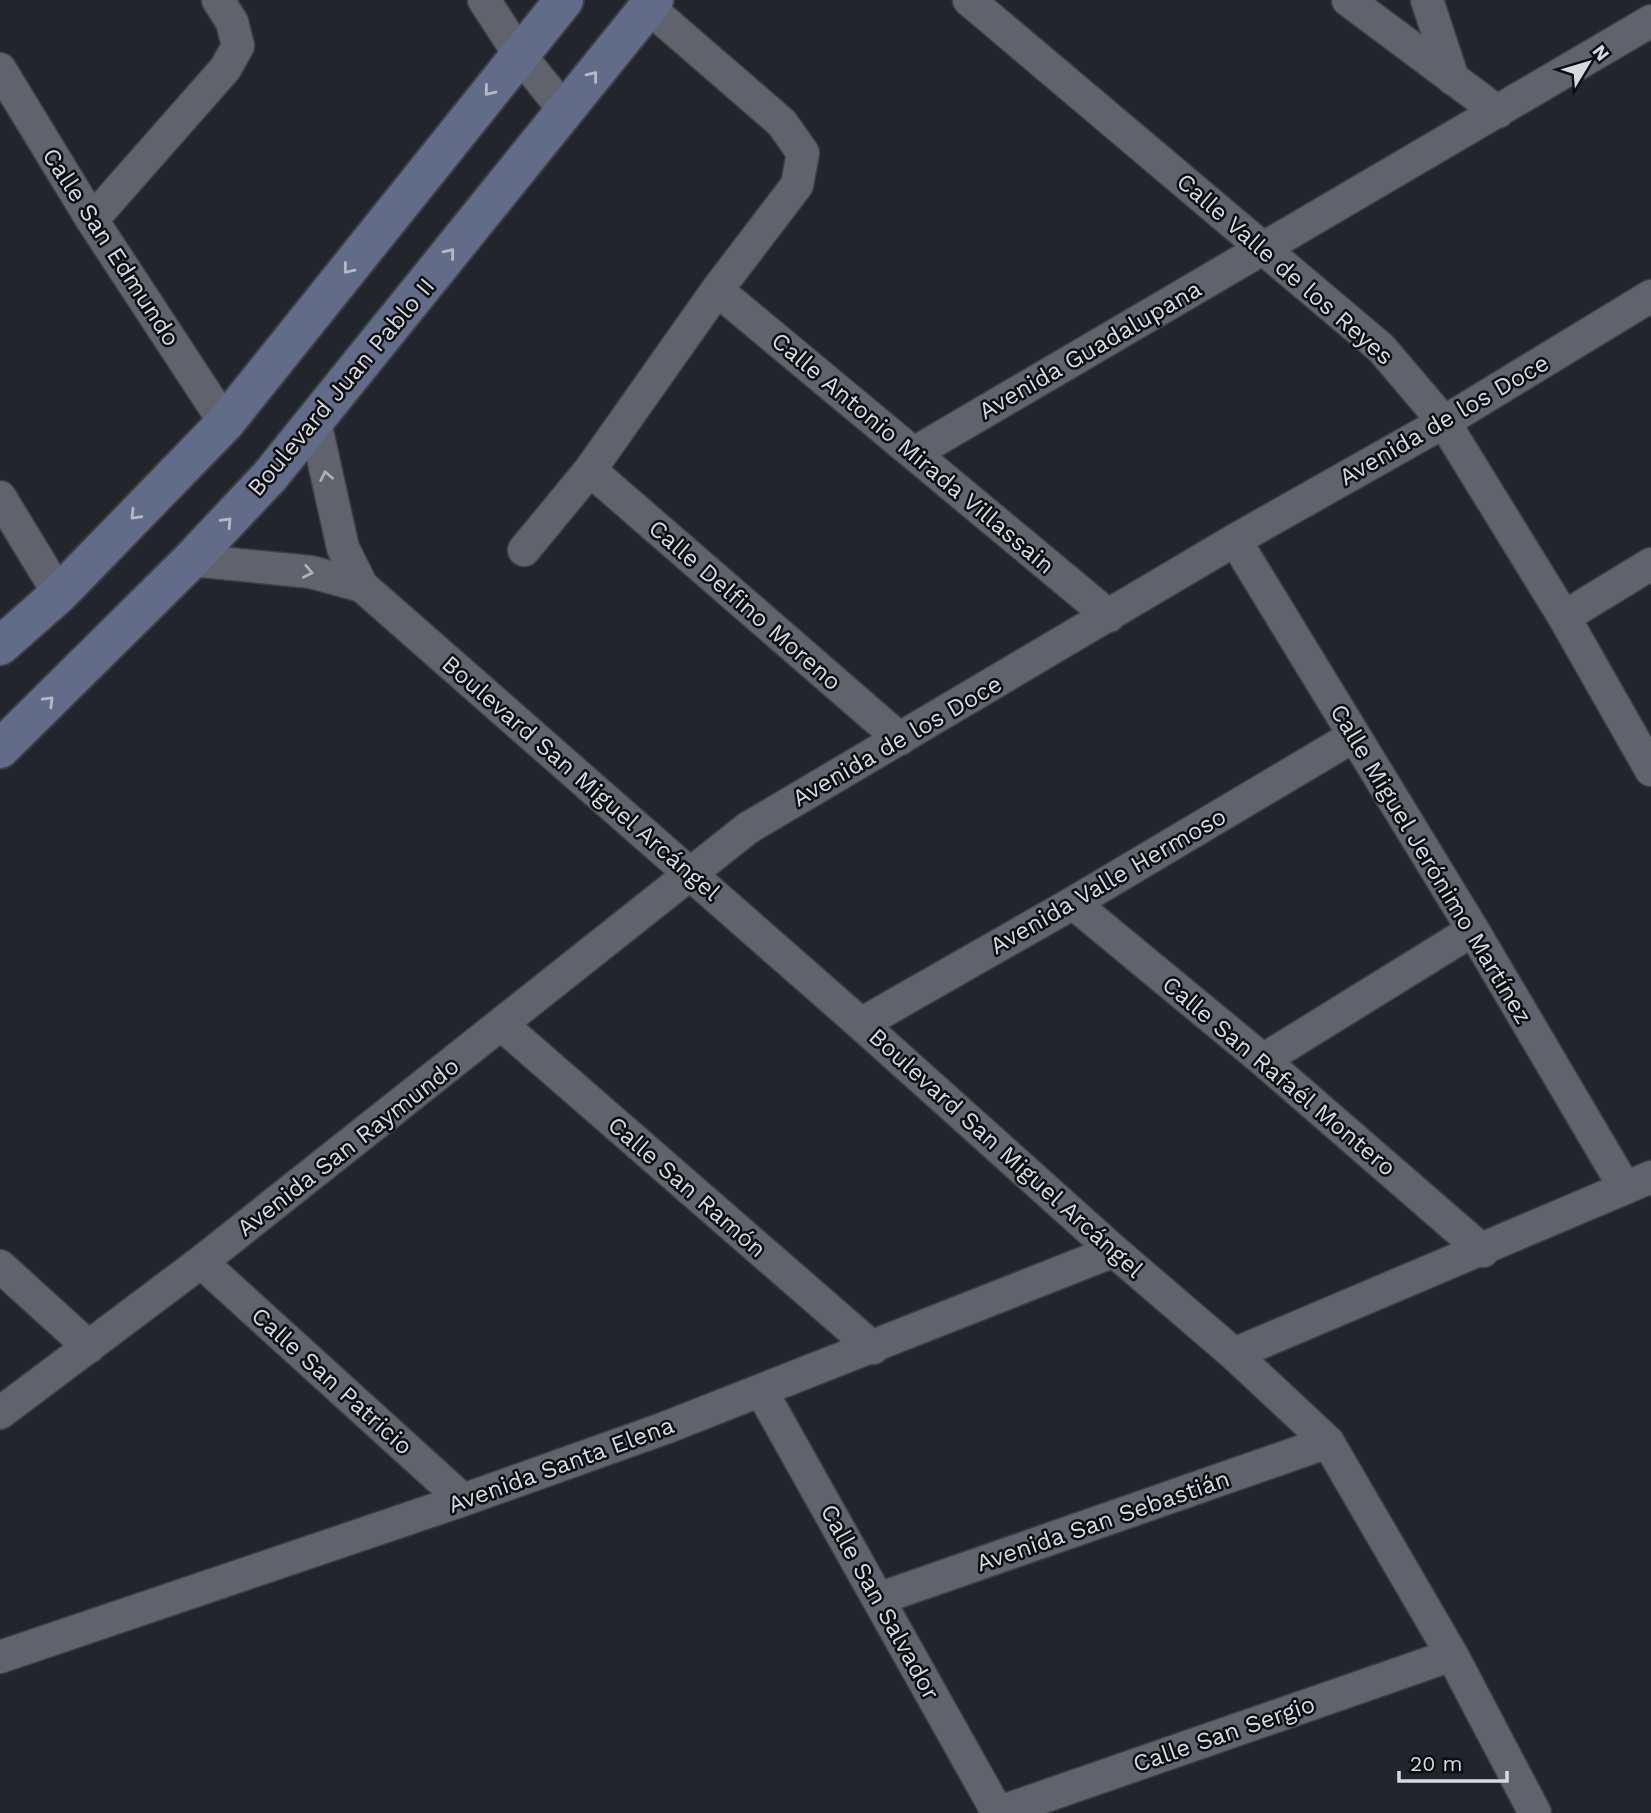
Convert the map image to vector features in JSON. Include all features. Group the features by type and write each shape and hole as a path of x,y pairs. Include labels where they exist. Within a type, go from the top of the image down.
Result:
{"street":[{"path":"485,0 519,54 565,111"},
{"path":"0,646 59,594 225,423 564,0"},
{"name":"Calle Valle de los Reyes","path":"969,0 1381,348 1444,422 1564,617 1651,770"},
{"path":"1348,0 1498,112"},
{"path":"1427,0 1453,79"},
{"path":"524,550 590,470 717,290 797,185 803,153 782,123 651,4"},
{"name":"Boulevard Juan Pablo II","path":"0,748 191,559 270,476 651,4"},
{"path":"92,220 225,68 238,46 225,11"},
{"name":"Avenida Guadalupana","path":"914,453 1651,21"},
{"name":"Calle San Edmundo","path":"0,69 92,220 225,423"},
{"name":"Calle Antonio Mirada Villassain","path":"717,290 1109,616"},
{"name":"Avenida de los Doce","path":"691,874 748,828 1235,540 1444,422 1651,296"},
{"name":"Boulevard San Miguel Arcángel","path":"315,422 343,548 362,586 1234,1354 1328,1442 1452,1655 1535,1813"},
{"name":"Calle Delfino Moreno","path":"590,470 900,739"},
{"path":"0,497 59,594"},
{"name":"Calle Miguel Jerónimo Martínez","path":"1235,540 1473,930 1638,1183"},
{"name":"Boulevard San Miguel Arcángel","path":"191,559 311,572 362,586"},
{"path":"1564,617 1651,564"},
{"name":"Avenida Valle Hermoso","path":"861,1024 1073,903 1354,736"},
{"name":"Avenida San Raymundo","path":"0,1413 201,1262 691,874"},
{"name":"Calle San Rafaél Montero","path":"1073,903 1263,1060 1483,1251"},
{"path":"1263,1060 1473,930"},
{"name":"Calle San Ramón","path":"502,1025 873,1348"},
{"path":"1234,1354 1483,1251 1638,1183"},
{"name":"Avenida Santa Elena","path":"0,1657 463,1500 762,1392 1114,1251"},
{"name":"Calle San Patricio","path":"201,1262 463,1500"},
{"path":"0,1266 89,1347"},
{"name":"Calle San Salvador","path":"762,1392 997,1813"},
{"name":"Avenida San Sebastián","path":"878,1599 1328,1442"},
{"name":"Calle San Sergio","path":"997,1813 1452,1655"}]}
